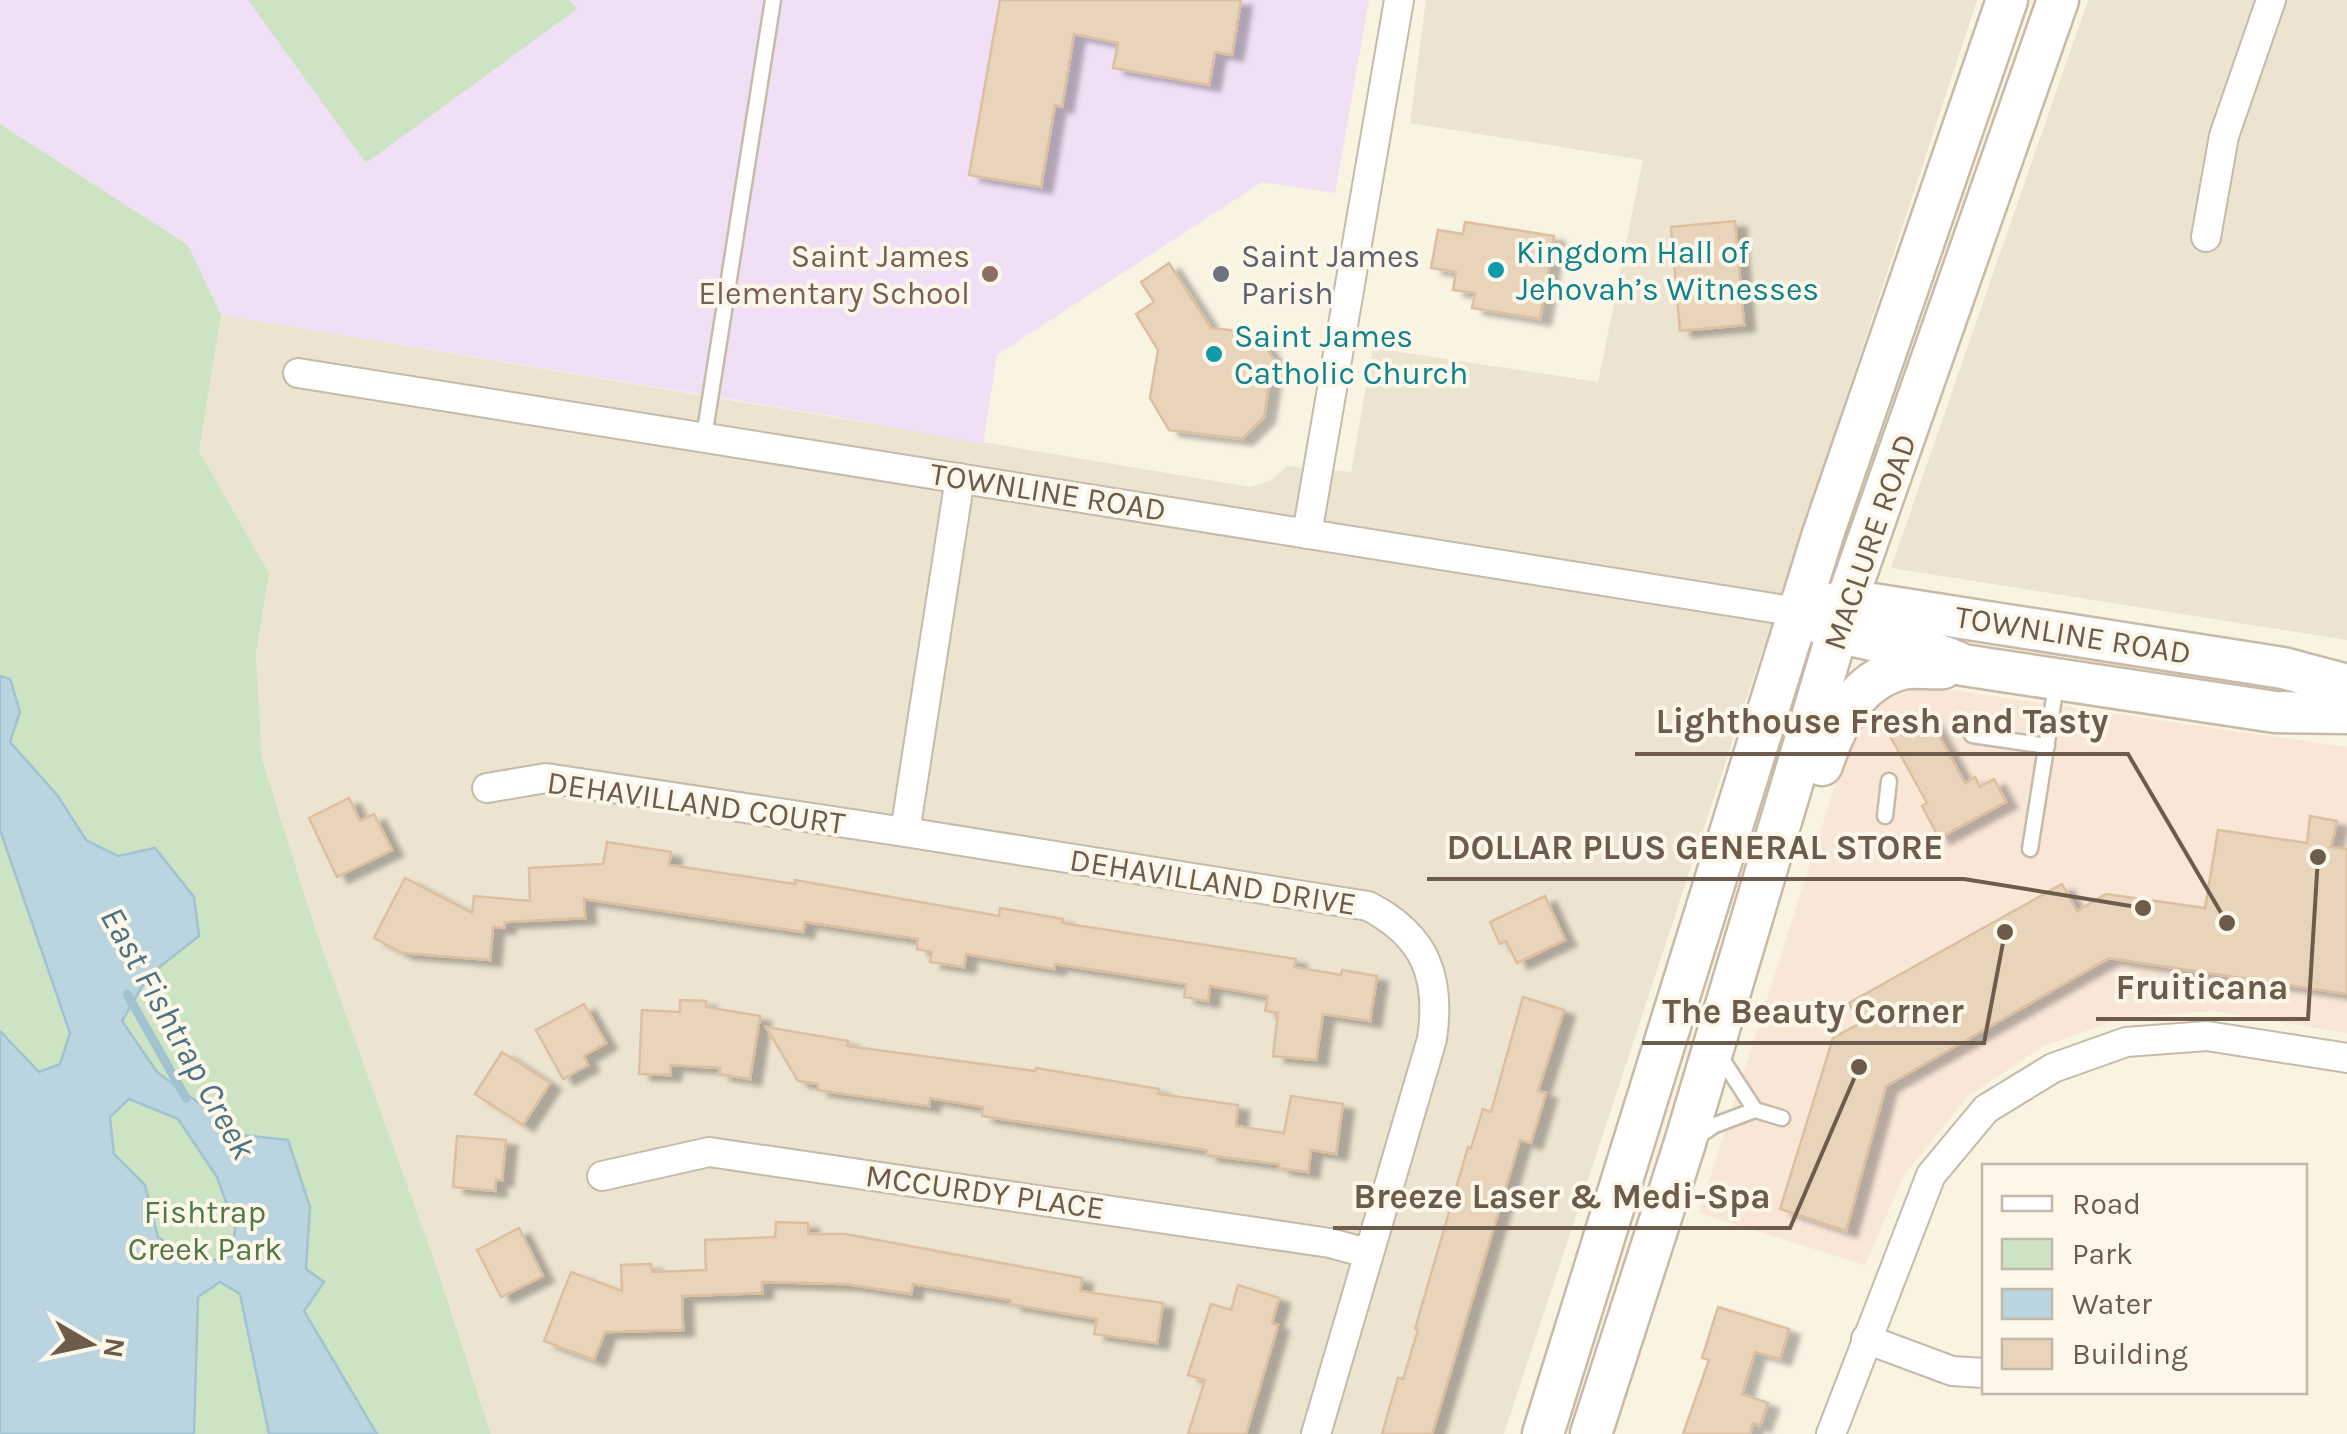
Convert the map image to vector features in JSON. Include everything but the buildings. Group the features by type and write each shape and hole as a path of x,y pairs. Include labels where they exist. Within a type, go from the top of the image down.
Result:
{"main road":[{"name":"MACLURE ROAD","path":"1543,1434 1798,612 2008,0"},
{"name":"MACLURE ROAD","path":"1592,1434 1684,1146 1842,616 2058,0"},
{"name":"TOWNLINE ROAD","path":"1798,612 2284,668 2347,684"},
{"name":"TOWNLINE ROAD","path":"1842,616 1963,665 2275,712 2347,713"},
{"path":"1779,828 1808,802 1837,723 1864,690 1903,669 1963,665"}],"street":[{"path":"1307,534 1400,0"},
{"path":"2206,236 2224,136 2271,0"},
{"name":"TOWNLINE ROAD","path":"298,372 1798,612"},
{"path":"905,832 960,478"},
{"name":"DEHAVILLAND COURT","path":"487,788 546,778 905,832"},
{"name":"DEHAVILLAND DRIVE","path":"905,832 1368,906 1392,918 1422,954 1437,1003 1432,1039 1316,1434"},
{"path":"1831,1434 1931,1175 1986,1109 2053,1068 2126,1042 2207,1036 2347,1058"},
{"name":"MCCURDY PLACE","path":"602,1176 710,1152 1330,1243 1368,1253"},
{"path":"1866,1339 1952,1371 1982,1373"}],"lane":[{"path":"704,438 773,0"},
{"path":"2030,848 2057,679"},
{"path":"1972,735 2046,746"},
{"path":"1886,816 1888,781"},
{"path":"1714,1043 1755,1110"},
{"path":"1684,1146 1715,1125 1755,1110 1782,1118"}],"shaded area":[{"path":"0,0 1369,0 1335,193 1262,182 997,355 983,444 221,315 188,245 0,124"},
{"path":"1426,0 1977,0 1504,1434 491,1434 434,1260 314,925 262,759 256,654 269,573 199,451 221,315 1251,487 1270,481 1287,466 1351,472 1373,348 1598,382 1643,160 1410,123"},
{"path":"2088,0 2347,0 2347,640 1891,568"},
{"path":"1944,689 2347,747 2347,1033 2211,1011 2122,1018 2044,1046 1968,1096 1904,1175 1865,1265 1699,1213 1852,732 1868,712 1891,698 1914,690"}],"green space":[{"path":"248,0 570,0 577,9 366,163"},
{"name":"Fishtrap Creek Park","path":"0,124 188,245 221,315 199,451 269,573 256,654 262,759 314,925 434,1260 491,1434 0,1434"}],"water":[{"path":"0,676 10,679 20,712 10,742 58,796 86,840 118,856 155,848 194,897 199,936 148,976 122,1021 157,1072 242,1135 288,1140 310,1207 306,1269 324,1282 304,1311 377,1434 269,1434 240,1294 220,1282 198,1297 194,1434 0,1434 0,1031 39,1072 60,1064 70,1033 0,830","holes":["129,1099 178,1119 217,1177 235,1227 232,1257 195,1263 158,1237 145,1185 114,1154 110,1117"]}],"waterway":[{"name":"East Fishtrap Creek","path":"127,994 186,1098"}],"place":[{"name":"Kingdom Hall of Jehovah’s Witnesses","path":"1496,270"},
{"name":"Saint James Elementary School","path":"990,274"},
{"name":"Saint James Parish","path":"1221,274"},
{"name":"Saint James Catholic Church","path":"1214,354"},
{"name":"Fruiticana","path":"2318,857"},
{"name":"DOLLAR PLUS GENERAL STORE","path":"2143,908"},
{"name":"Lighthouse Fresh and Tasty","path":"2227,923"},
{"name":"The Beauty Corner","path":"2005,932"},
{"name":"Breeze Laser & Medi-Spa","path":"1859,1067"}]}
